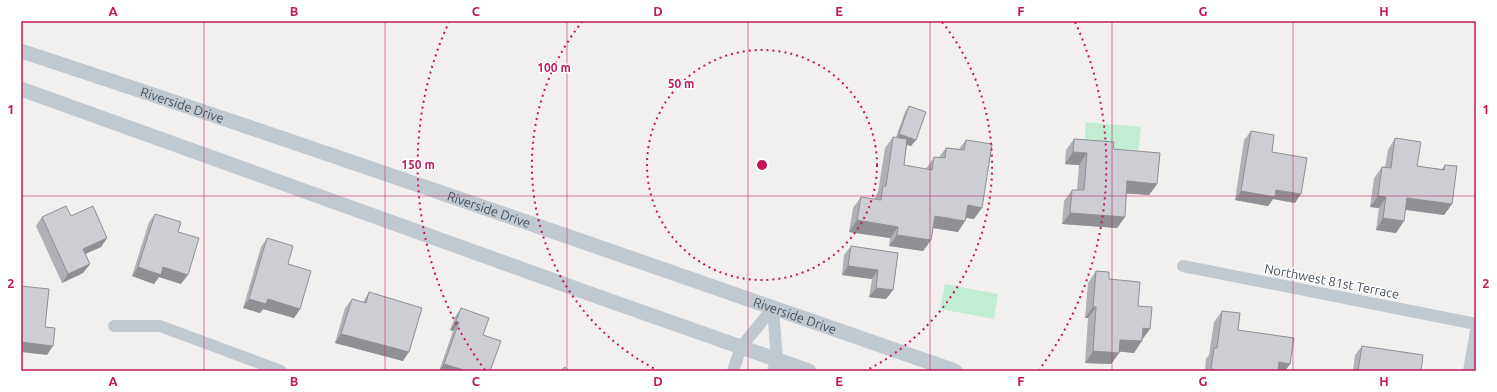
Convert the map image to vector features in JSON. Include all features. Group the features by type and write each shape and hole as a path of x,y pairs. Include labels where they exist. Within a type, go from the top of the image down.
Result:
{"street":[{"name":"Riverside Drive","path":"21,51 576,238 955,371"},
{"path":"21,89 741,347 775,365 809,371"},
{"name":"Northwest 81st Terrace","path":"1184,266 1476,324"},
{"path":"733,371 741,347 773,308"},
{"path":"773,308 775,365"},
{"path":"114,326 160,326 281,371"},
{"path":"1469,371 1476,332"}],"green space":[{"path":"1086,122 1141,127 1138,152 1084,147"},
{"path":"945,284 998,294 994,319 940,309"}],"building":[{"path":"909,106 926,112 916,140 899,134"},
{"path":"1251,131 1274,135 1272,152 1307,158 1301,194 1276,190 1275,197 1241,191"},
{"path":"893,137 907,139 904,165 932,170 934,157 945,158 946,148 964,150 966,140 992,144 982,208 968,205 965,221 935,216 931,240 897,235 898,227 857,220 861,197 881,200 883,186 886,186"},
{"path":"1395,138 1421,142 1417,166 1444,170 1445,165 1457,166 1452,204 1407,198 1404,221 1383,218 1386,197 1378,196 1382,167 1391,168"},
{"path":"1074,139 1114,142 1113,149 1160,153 1157,184 1127,181 1125,217 1070,213 1072,190 1084,190 1087,153 1073,152"},
{"path":"66,206 71,216 93,206 107,238 83,249 90,264 68,274 42,217"},
{"path":"155,214 181,222 178,232 199,238 188,275 163,267 161,275 138,267"},
{"path":"267,238 293,246 288,264 311,271 300,309 268,299 266,304 249,299"},
{"path":"851,246 898,253 893,290 876,288 878,270 848,266"},
{"path":"1096,271 1109,272 1109,279 1140,282 1138,306 1152,307 1150,329 1143,328 1142,341 1120,340 1119,353 1093,351 1096,307 1093,307"},
{"path":"21,286 49,289 45,327 55,328 53,346 21,342"},
{"path":"369,292 422,308 409,352 341,334 352,299 366,303"},
{"path":"461,308 489,318 483,335 501,341 490,371 467,371 444,364 459,322 456,321"},
{"path":"1222,311 1240,313 1238,330 1294,338 1290,364 1279,362 1278,371 1222,371 1211,369 1214,348 1217,348"},
{"path":"1362,346 1423,355 1421,371 1358,371"},
{"path":"565,367 568,371 560,371"}]}
